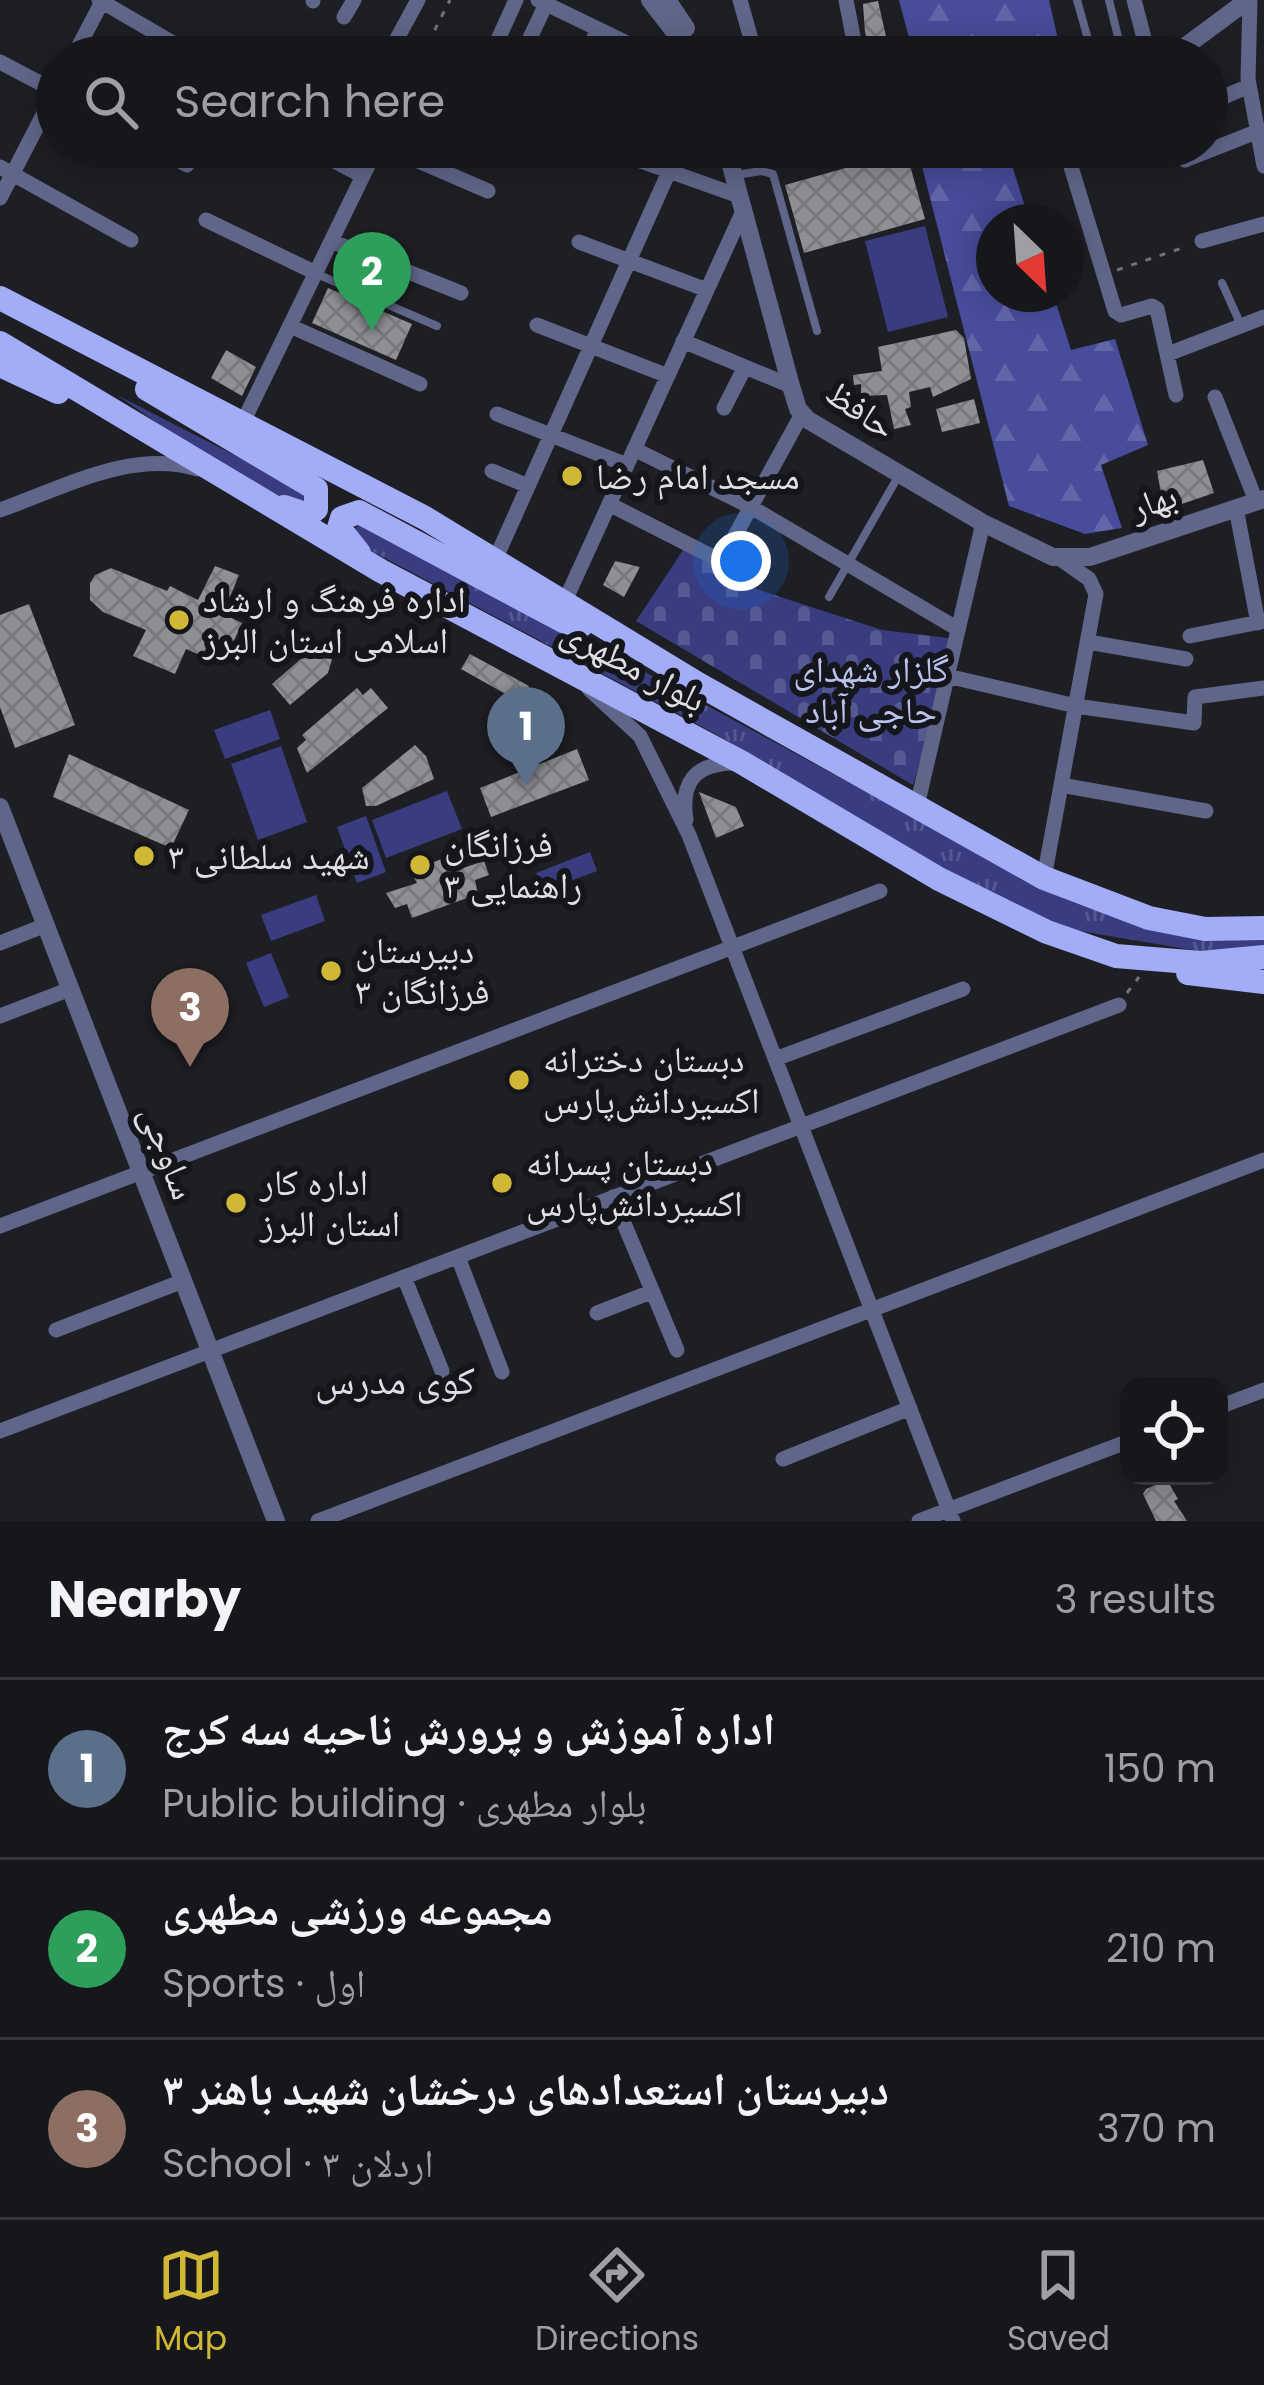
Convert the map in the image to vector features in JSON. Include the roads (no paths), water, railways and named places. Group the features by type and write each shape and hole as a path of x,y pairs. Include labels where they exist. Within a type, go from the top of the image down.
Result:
{"main road":[{"name":"بلوار مطهری","path":"0,298 244,422 495,560 1044,878 1149,918 1205,929 1264,928"},
{"path":"61,330 170,404 308,482 316,489 318,501 316,509 300,515 238,487"},
{"name":"بلوار مطهری","path":"0,343 381,571 741,762 939,879 1047,932 1116,956 1201,963 1264,957"},
{"path":"0,365 70,398 104,406"},
{"path":"381,571 341,535 342,518 358,512 565,622 608,629"},
{"path":"1116,956 1213,978 1264,982"}],"street":[{"path":"83,36 101,0 162,36"},
{"path":"344,17 354,0"},
{"path":"398,36 418,0"},
{"path":"500,36 516,0"},
{"path":"650,0 678,36"},
{"path":"667,0 691,36"},
{"path":"740,0 750,36"},
{"path":"846,0 853,36"},
{"path":"1134,0 1143,36"},
{"path":"1200,36 1249,0"},
{"path":"1249,0 1256,132 1264,166"},
{"path":"529,36 542,2 612,36"},
{"path":"595,36 598,29"},
{"path":"0,62 36,81"},
{"path":"0,198 6,170 36,123"},
{"path":"1228,143 1256,132"},
{"path":"348,168 363,176"},
{"path":"244,422 368,168"},
{"path":"432,168 488,191"},
{"path":"564,603 741,202 661,168"},
{"path":"495,560 671,168"},
{"name":"حافظ","path":"732,168 802,414 983,523 1062,560"},
{"path":"1071,168 1115,311 1120,315 1152,306 1157,309 1176,395"},
{"path":"6,170 131,240"},
{"path":"206,220 316,273"},
{"path":"1202,241 1264,224"},
{"path":"332,241 461,293"},
{"path":"579,242 706,290"},
{"path":"1168,354 1264,316"},
{"path":"290,326 420,384"},
{"path":"537,326 668,376"},
{"path":"683,341 791,386"},
{"path":"724,408 745,367"},
{"path":"1215,397 1260,500"},
{"path":"496,414 631,457 751,507 958,629"},
{"path":"609,504 721,561 802,414"},
{"path":"129,465 144,449 146,438 136,424"},
{"path":"0,511 129,465 160,460 214,474"},
{"path":"492,471 528,486"},
{"name":"بهار","path":"1062,560 1090,557 1260,500"},
{"path":"1190,636 1261,622 1236,508"},
{"path":"916,806 983,523"},
{"path":"1044,878 1095,588 1062,560"},
{"path":"1088,642 1186,659"},
{"path":"570,672 640,736 689,835 951,1515"},
{"path":"947,676 1076,706 1194,723 1195,697 1264,688"},
{"path":"689,835 684,807 693,777 712,764 741,762"},
{"path":"1061,785 1206,811"},
{"name":"ساوجی","path":"0,806 276,1521"},
{"path":"0,1226 880,891"},
{"path":"0,943 46,926"},
{"path":"776,1059 963,988"},
{"path":"0,1016 70,989"},
{"path":"0,1431 1119,1005"},
{"path":"318,1521 1264,1160"},
{"path":"614,1197 676,1350"},
{"path":"458,1257 502,1372"},
{"path":"404,1277 442,1371"},
{"path":"56,1330 183,1281"},
{"path":"597,1313 651,1292"},
{"path":"1228,1404 1264,1390"},
{"path":"783,1459 910,1408"},
{"path":"919,1521 951,1515 1120,1445"}],"lane":[{"path":"1077,0 1087,36"},
{"path":"1108,0 1118,36"},
{"path":"734,176 761,171 773,174 817,331"},
{"path":"316,273 437,326"},
{"path":"1222,284 1241,325"},
{"path":"829,598 900,473"}],"place":[{"name":"مجموعه ورزشی مطهری","path":"372,331"},
{"name":"مسجد امام رضا","path":"572,476"},
{"name":"اداره فرهنگ و ارشاد اسلامی استان البرز","path":"179,620"},
{"name":"اداره آموزش و پرورش ناحیه سه کرج","path":"526,786"},
{"name":"شهید سلطانی ۳","path":"144,856"},
{"name":"فرزانگان ۳ راهنمایی","path":"420,865"},
{"name":"دبیرستان فرزانگان ۳","path":"331,971"},
{"name":"دبیرستان استعدادهای درخشان شهید باهنر ۳","path":"190,1067"},
{"name":"دبستان دخترانه اکسیردانش‌پارس","path":"519,1080"},
{"name":"دبستان پسرانه اکسیر‌دانش‌پارس","path":"502,1183"},
{"name":"اداره کار استان البرز","path":"236,1203"}],"district":[{"name":"کوی مدرس","path":"395,1380"}],"park label":[{"name":"گلزار شهدای حاجی آباد","path":"871,690"}]}
